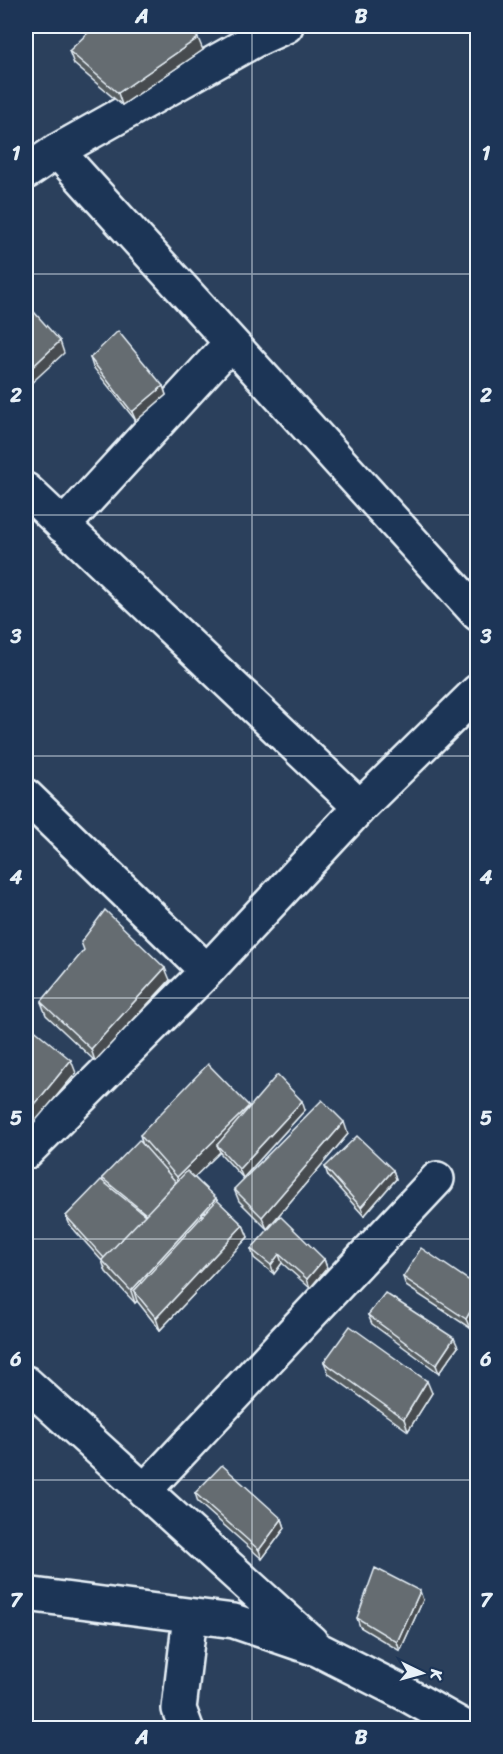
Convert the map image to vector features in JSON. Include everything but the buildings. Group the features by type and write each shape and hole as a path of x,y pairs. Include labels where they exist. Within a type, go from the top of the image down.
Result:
{"street":[{"path":"26,172 57,151 253,41 286,26"},
{"path":"57,151 477,614"},
{"path":"63,526 231,343"},
{"path":"26,490 360,807"},
{"path":"26,1152 207,971 360,807 477,691"},
{"path":"26,796 207,971"},
{"path":"144,1491 437,1179"},
{"path":"26,1383 319,1650"},
{"path":"26,1594 234,1621 319,1650 404,1693 466,1728"},
{"path":"186,1728 179,1709 190,1616"}]}
